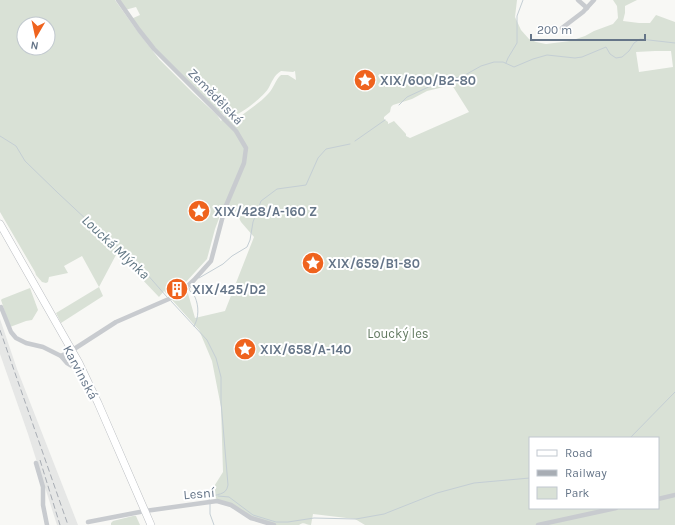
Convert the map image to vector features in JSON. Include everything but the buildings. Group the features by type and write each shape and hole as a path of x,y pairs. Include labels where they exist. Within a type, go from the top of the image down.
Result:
{"main road":[{"name":"Karvinská","path":"0,224 79,364 151,525"}],"street":[{"name":"Zemědělská","path":"61,356 116,322 178,295 194,280 211,261 226,208 244,163 246,148 233,127 154,49 118,0"},
{"path":"578,0 587,8"},
{"path":"562,28 587,8 594,0"},
{"path":"1,307 11,332 16,338 26,343 43,347 61,356 72,366 79,364"},
{"path":"36,463 43,487 43,505 47,525"},
{"path":"659,499 675,495"},
{"name":"Lesní","path":"88,522 145,511 217,501 231,505 251,518 274,525"},
{"path":"538,525 611,509"}],"shaded area":[{"path":"0,319 17,369 78,525 57,525 28,434 0,354"}],"green space":[{"name":"Loucký les","path":"0,0 115,0 159,59 217,115 221,121 225,116 163,57 131,19 140,15 136,7 125,10 118,0 517,0 515,17 521,30 529,39 546,44 570,41 613,24 618,18 617,6 613,0 637,0 625,6 623,21 650,23 656,15 675,22 675,525 365,525 355,519 313,514 311,525 304,523 299,525 275,525 256,520 231,505 217,501 213,488 223,472 221,407 212,361 199,330 164,291 159,297 117,253 99,287 82,256 64,266 68,273 49,277 48,282 46,283 42,282 36,275 0,212","holes":["671,51 673,67 639,72 636,52","281,71 295,71 296,80 288,75 281,75 268,94 240,117 238,122 230,117 245,110 261,97 268,89 273,79","452,85 469,112 410,138 406,136 406,134 394,121 388,124 388,122 384,119 384,117 390,112 393,105 412,99 427,91","231,208 236,212 241,222 254,237 225,311 195,318 185,283 207,259 221,213"]},
{"path":"99,287 103,296 61,323 56,313"},
{"path":"30,288 38,310 32,320 10,327 1,300"},
{"path":"136,516 140,525 111,525 113,521"}],"waterway":[{"path":"506,63 517,43 517,16 523,0"},
{"path":"399,105 407,97 435,84 465,75 481,66 494,62 503,62 514,67 547,55 575,58 582,57 606,47 610,54 616,58 622,57 629,51 634,43 640,39 675,43"},
{"path":"355,141 385,120"},
{"name":"Loucká Mlýnka","path":"0,136 16,146 25,161 104,236 131,256 167,297"},
{"path":"199,278 223,264 232,256 247,247 250,240 253,222 261,201 277,189 306,185 318,158 326,149 350,144"},
{"path":"194,283 189,289 195,297 198,308 198,316 194,326"},
{"name":"Loucká Mlýnka","path":"171,301 207,340 216,358 221,377 221,402 228,485 227,489 223,493 212,497 209,499 210,501"},
{"path":"631,437 675,392"},
{"path":"218,496 229,497 253,515 276,522 288,522 314,518 356,519 384,514 437,493 474,483 529,478"},
{"name":"Loucká Mlýnka","path":"210,504 210,514 214,525"}],"railway":[{"path":"0,330 68,525"},
{"path":"40,460 60,525"}],"place":[{"name":"XIX/600/B2-80","path":"365,80"},
{"name":"XIX/428/A-160 Z","path":"199,211"},
{"name":"XIX/659/B1-80","path":"313,263"},
{"name":"XIX/425/D2","path":"177,289"},
{"name":"XIX/658/A-140","path":"245,349"}]}
